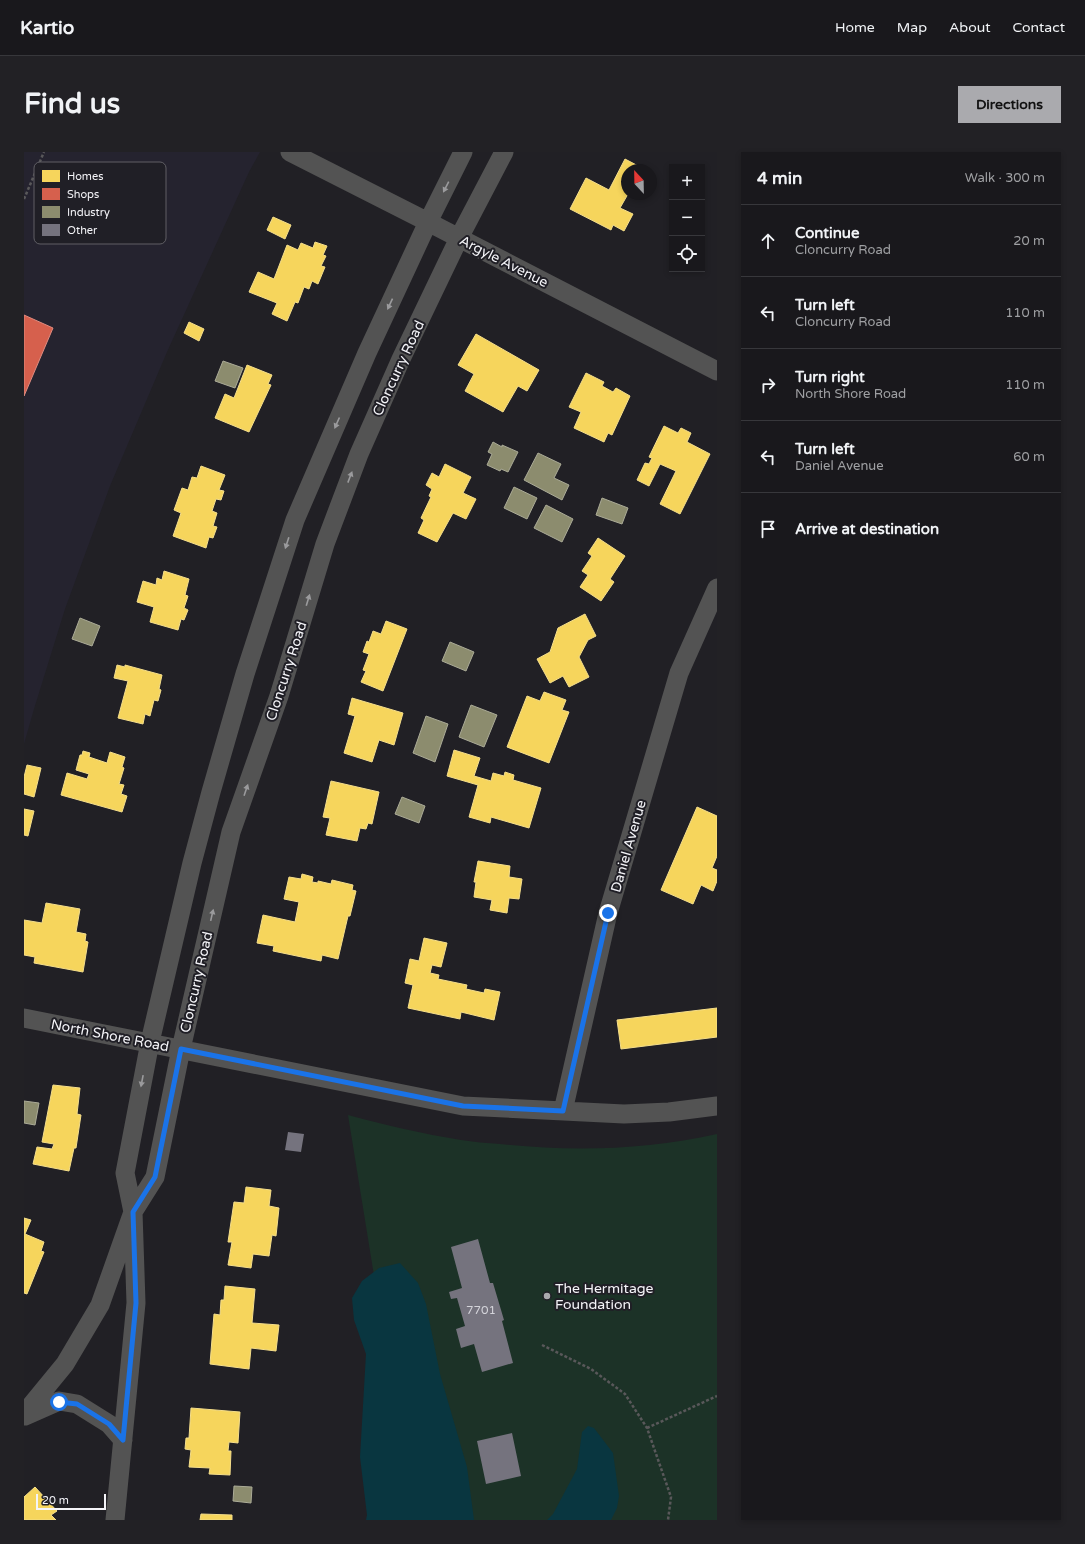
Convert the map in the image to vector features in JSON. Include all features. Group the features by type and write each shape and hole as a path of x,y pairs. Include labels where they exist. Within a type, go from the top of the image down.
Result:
{"street":[{"name":"Argyle Avenue","path":"290,152 717,371"},
{"path":"115,1520 136,1303 133,1212 125,1173 150,1042 192,864 211,792 246,674 295,520 364,360 428,222 463,152"},
{"name":"Cloncurry Road","path":"24,1415 65,1364 100,1305 133,1212 155,1177 181,1049 231,832 279,696 325,544 359,454 405,352 459,238 504,152"},
{"name":"Daniel Avenue","path":"563,1111 608,913 674,688 679,673 717,588"},
{"name":"North Shore Road","path":"24,1018 150,1042 463,1106 624,1114 669,1112 717,1106"},
{"path":"24,1415 59,1402 77,1404 109,1424 123,1440"}],"path":[{"path":"40,162 44,152"},
{"path":"24,199 34,176"},
{"path":"542,1345 591,1369 625,1394 647,1428 671,1497 668,1520"},
{"path":"647,1428 717,1396"}],"shaded area":[{"path":"24,152 260,152 249,172 167,352 110,486 65,609 24,744"}],"green space":[{"name":"The Hermitage Foundation","path":"348,1115 433,1135 461,1140 527,1147 582,1149 609,1148 663,1143 717,1134 717,1520 440,1520 393,1393"}],"water":[{"path":"400,1263 418,1283 426,1304 440,1374 467,1467 474,1520 366,1520 367,1515 360,1457 366,1354 354,1320 352,1298 362,1281 379,1268"},
{"path":"588,1426 594,1428 613,1453 619,1496 617,1508 611,1520 547,1520 553,1514 577,1469 582,1432"}],"building: Homes":[{"path":"625,159 635,164 622,164"},
{"path":"621,167 621,200 625,200 620,208 633,214 624,231 613,225 611,230 570,209 586,178 609,190"},
{"path":"273,217 291,225 285,239 267,230"},
{"path":"315,242 327,246 323,255 326,256 321,266 325,267 318,284 312,281 309,289 304,287 298,303 295,302 287,321 272,314 277,303 249,292 258,272 274,279 287,245 298,250 301,243 313,248"},
{"path":"189,322 204,329 199,341 184,333"},
{"path":"476,334 539,370 527,391 518,386 503,412 465,391 474,374 458,365"},
{"path":"247,365 272,375 268,384 271,385 249,432 215,418 225,394 234,398"},
{"path":"586,373 604,382 602,386 613,392 616,388 630,396 612,435 608,433 604,442 574,428 581,412 569,407"},
{"path":"664,426 678,433 681,428 691,433 687,442 710,454 680,514 660,504 676,471 660,464 649,486 637,480 645,463 649,464 652,458 649,457"},
{"path":"445,464 471,477 463,493 476,499 466,519 453,513 437,542 418,533 424,520 421,518 431,497 429,496 432,489 426,485 432,473 439,477"},
{"path":"201,466 225,475 219,490 224,491 221,500 216,499 212,511 217,513 213,526 217,527 213,538 209,537 206,548 173,536 181,513 174,510 182,488 188,490 192,477 197,478"},
{"path":"598,538 625,556 610,579 614,582 601,601 580,587 588,575 582,571 592,556 588,553"},
{"path":"164,571 189,579 185,595 188,596 184,608 188,610 184,620 181,619 178,630 150,622 154,607 137,602 143,581 156,585 157,578 162,580"},
{"path":"585,614 596,636 588,640 579,657 589,677 569,687 563,676 550,683 537,659 550,652 558,628"},
{"path":"386,621 407,629 383,691 361,682 366,671 363,670 369,654 363,652 367,641 369,642 373,631 381,634"},
{"path":"117,665 125,667 125,665 162,675 159,689 161,690 158,701 154,700 150,716 145,714 143,724 118,718 128,681 114,678"},
{"path":"544,692 566,700 562,710 569,712 549,763 507,747 527,696 540,701"},
{"path":"352,698 403,713 394,745 379,740 372,762 344,753 355,716 348,714"},
{"path":"454,750 480,758 474,776 491,781 493,773 504,776 505,772 514,775 513,780 541,788 529,828 491,817 490,823 469,817 478,785 447,776"},
{"path":"83,751 90,753 89,757 107,763 110,752 125,757 122,767 124,768 119,784 124,785 121,794 127,796 122,812 61,795 67,773 87,779 89,774 76,770 80,755 82,755"},
{"path":"27,765 41,768 34,797 24,794 24,777"},
{"path":"331,781 379,792 372,824 368,823 366,829 360,828 357,841 326,835 330,818 323,817"},
{"path":"697,807 717,816 717,856 712,868 717,870 717,881 713,891 701,885 693,904 661,890"},
{"path":"24,809 34,811 28,836 24,835"},
{"path":"478,861 510,866 509,877 522,879 519,899 509,898 507,913 490,910 492,900 474,897 476,882 474,882"},
{"path":"302,874 313,877 312,882 318,883 318,881 331,884 332,880 353,885 352,890 356,891 350,916 348,916 338,959 322,955 321,961 273,951 274,946 257,943 263,915 295,922 299,902 284,899 289,877 301,879"},
{"path":"46,903 80,909 76,932 86,934 85,941 88,942 83,972 34,963 35,957 24,955 24,920 42,923"},
{"path":"424,938 447,943 441,967 432,965 430,973 439,975 438,979 467,985 466,989 484,993 485,989 500,992 494,1020 461,1012 460,1019 408,1008 413,985 405,983 410,959 419,961"},
{"path":"717,1008 717,1037 621,1049 617,1020"},
{"path":"53,1085 80,1088 77,1114 81,1115 76,1148 74,1148 69,1171 33,1164 37,1147 52,1149 54,1144 42,1142"},
{"path":"246,1187 271,1190 269,1206 279,1208 276,1236 272,1235 269,1256 253,1254 251,1268 228,1265 232,1242 228,1242 234,1202 244,1203"},
{"path":"24,1218 31,1220 25,1234 44,1242 41,1251 44,1252 27,1294 24,1293"},
{"path":"225,1286 255,1289 252,1323 279,1325 276,1351 251,1348 249,1369 210,1364 214,1314 220,1315 221,1300 224,1300"},
{"path":"191,1408 240,1412 238,1443 229,1442 228,1451 231,1451 230,1475 209,1474 210,1468 189,1467 191,1450 185,1449 186,1438 189,1438"},
{"path":"35,1487 57,1511 51,1515 56,1520 24,1520 24,1497"},
{"path":"201,1514 232,1515 232,1520 200,1520"}],"building: Shops":[{"path":"24,315 53,328 24,396"}],"building: Industry":[{"path":"223,361 243,368 235,388 215,381"},
{"path":"493,442 502,447 502,445 518,452 508,472 501,469 500,471 487,465 492,454 488,452"},
{"path":"538,453 561,464 554,478 569,485 562,500 524,480"},
{"path":"514,487 537,498 527,519 504,508"},
{"path":"602,498 628,508 622,524 596,515"},
{"path":"546,505 573,519 562,542 534,528"},
{"path":"80,618 100,626 92,646 72,639"},
{"path":"450,642 474,652 466,671 442,661"},
{"path":"471,705 497,715 484,747 459,737"},
{"path":"426,716 448,724 435,762 413,753"},
{"path":"402,797 425,806 419,823 395,814"},
{"path":"24,1101 39,1103 35,1125 24,1123"},
{"path":"234,1486 252,1487 251,1503 233,1501"}],"building: Other":[{"path":"288,1132 304,1134 301,1152 285,1150"},
{"path":"478,1239 490,1283 493,1283 504,1320 502,1321 513,1363 482,1372 474,1344 461,1348 456,1329 465,1326 457,1298 451,1299 449,1292 462,1288 451,1247"},
{"path":"512,1433 521,1476 486,1484 477,1441"}],"place":[{"name":"The Hermitage Foundation","path":"547,1296"}],"route":[{"path":"59,1402 77,1404 98,1416 109,1424 123,1440 136,1303 133,1212 155,1177 181,1049 463,1106 563,1111 608,913"}]}
